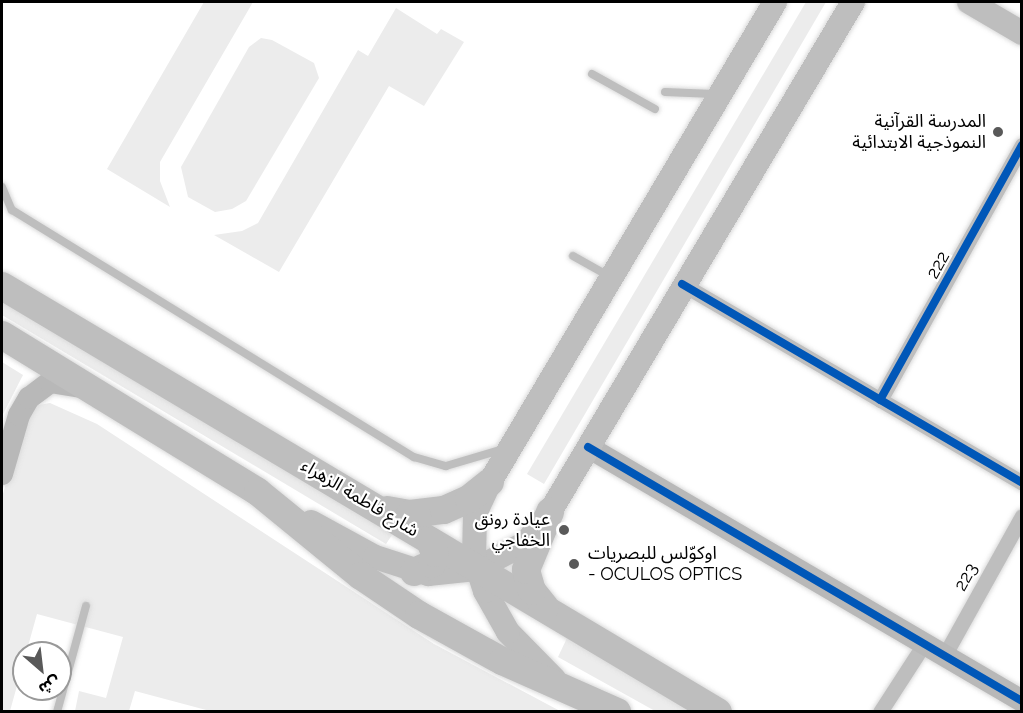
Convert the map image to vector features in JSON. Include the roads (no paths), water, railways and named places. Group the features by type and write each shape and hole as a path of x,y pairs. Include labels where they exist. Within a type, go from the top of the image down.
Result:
{"highway":[{"name":"شارع فاطمة الزهراء","path":"2,286 718,711"},
{"path":"2,334 258,492 354,570 419,615 502,661 617,711"},
{"path":"362,499 397,513 436,513 461,504 490,482"},
{"path":"550,512 531,551 526,575 537,599 559,618"},
{"path":"414,572 427,569 434,560 430,540"}],"main road":[{"path":"581,695 553,678 524,651 495,612 476,569 472,538 475,519 490,482 775,2"},
{"path":"258,492 352,547 414,572 442,574 476,569 512,553 533,536 550,512 682,284 853,2"},
{"path":"969,2 1022,33"},
{"path":"475,519 476,539 485,550 498,555 512,553"}],"street":[{"name":"222","path":"880,400 1022,145"},
{"path":"682,284 1022,483"},
{"path":"2,474 15,426 29,398 50,382 62,381 102,394"},
{"path":"588,447 1022,701"},
{"name":"223","path":"944,656 1022,516"},
{"path":"880,711 924,644"}],"lane":[{"path":"592,74 655,110"},
{"path":"665,92 722,93"},
{"path":"2,187 12,210 414,457 438,465 464,464 496,453 516,440"},
{"path":"573,256 612,279"},
{"path":"57,711 86,606"}],"place":[{"name":"المدرسة القرآنية النموذجية الابتدائية","path":"998,132"},
{"name":"عيادة رونق الخفاجي","path":"564,530"},
{"name":"اوكوّلس للبصريات - OCULOS OPTICS","path":"574,564"}]}
